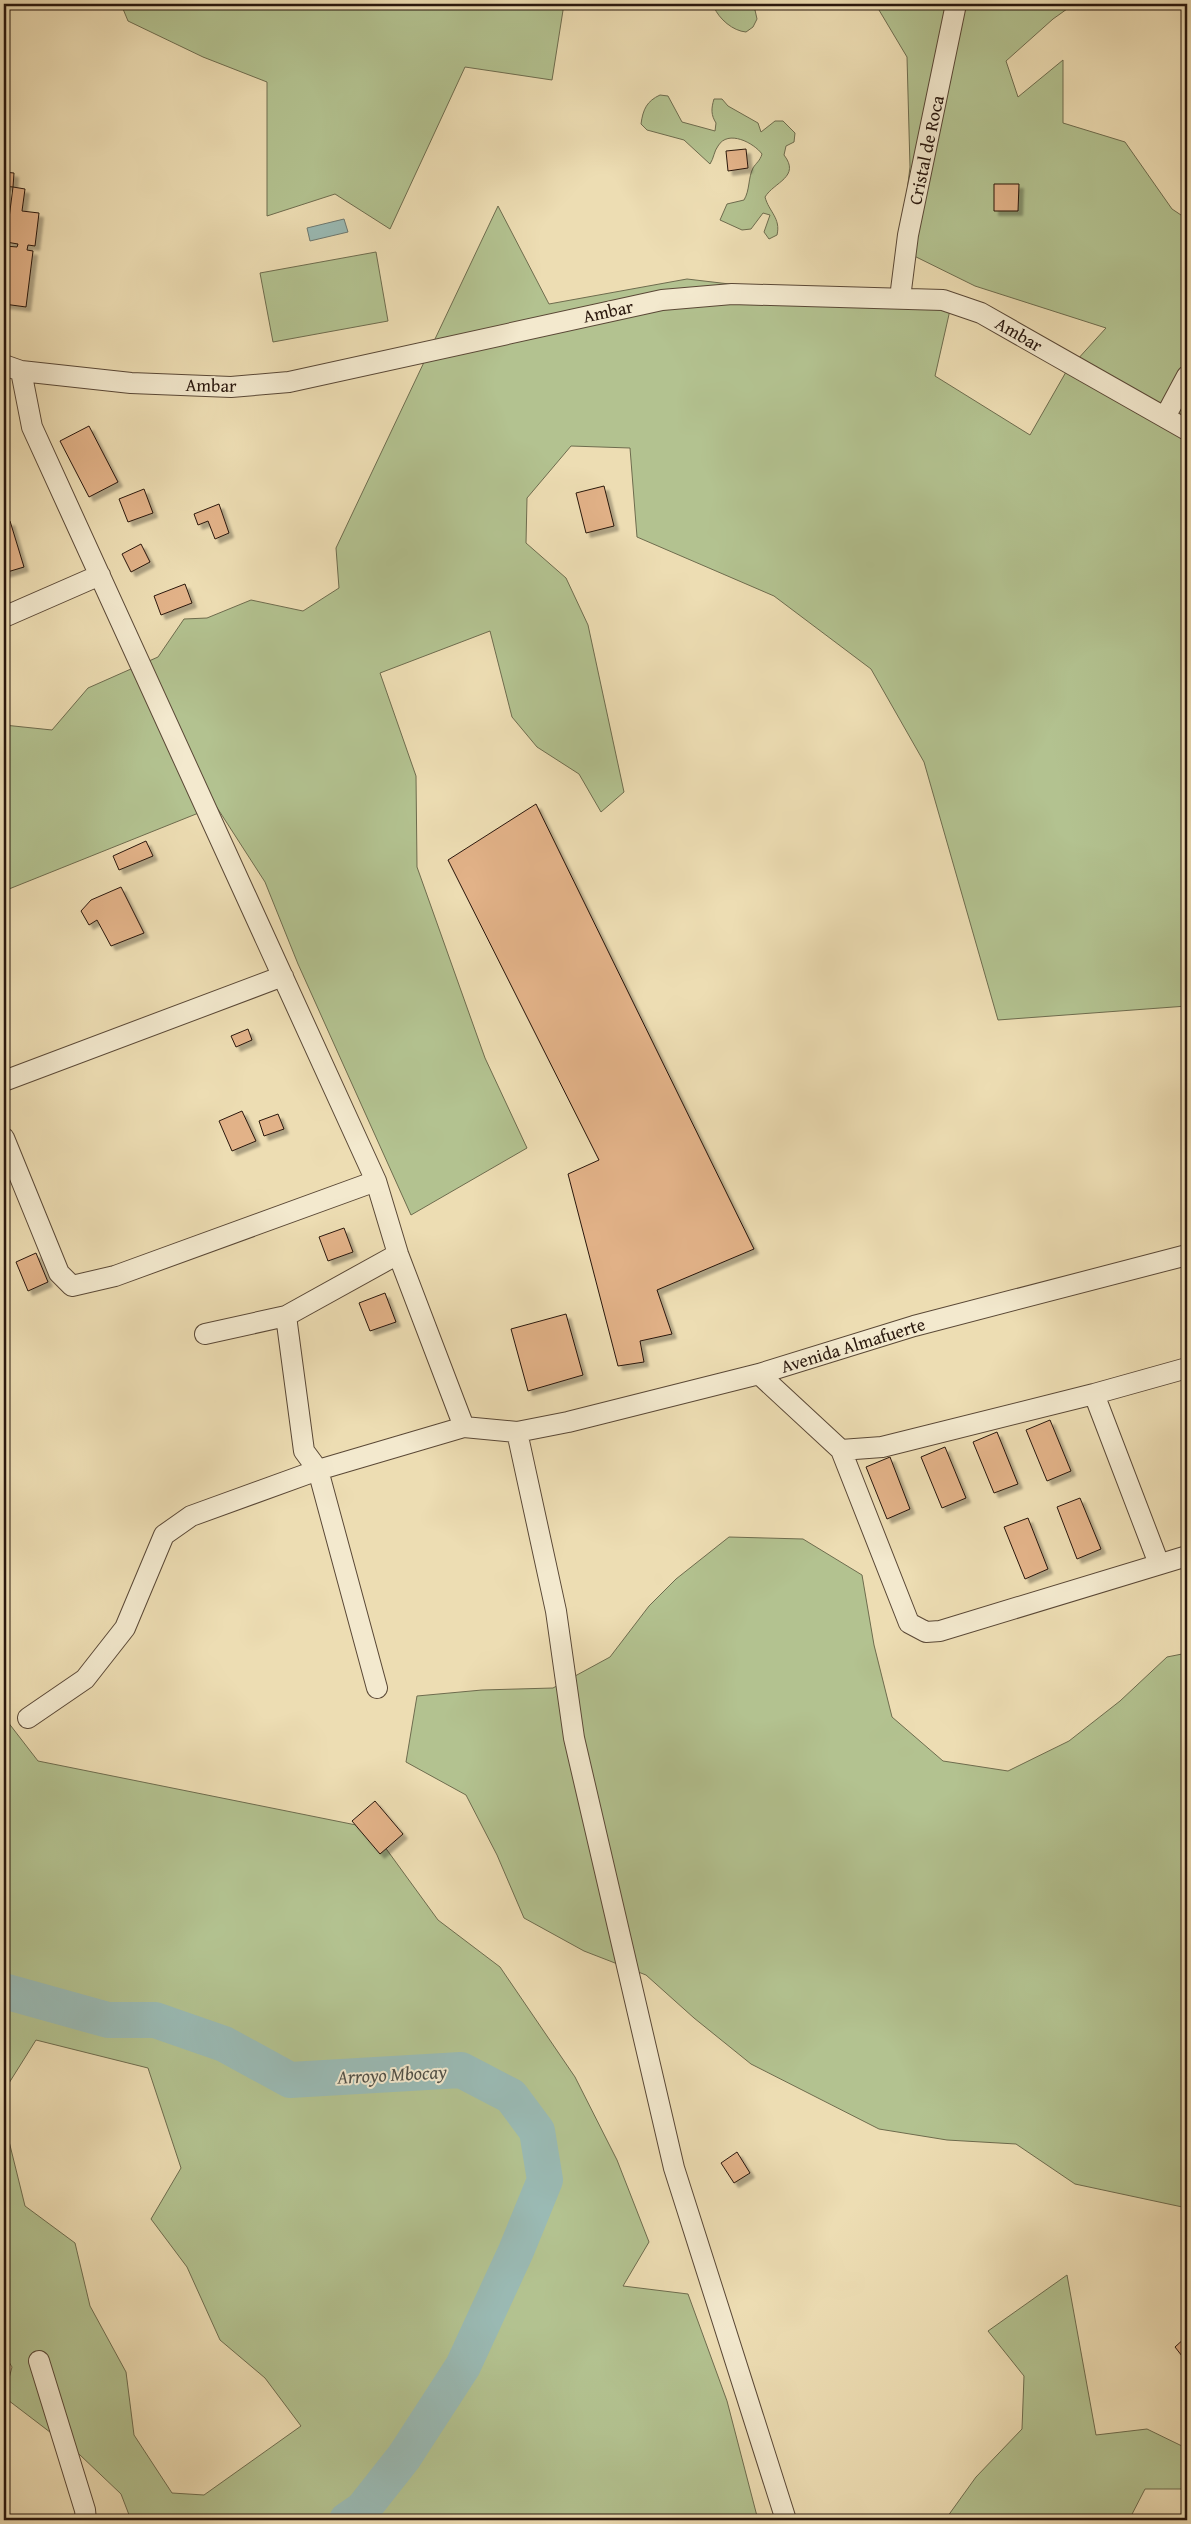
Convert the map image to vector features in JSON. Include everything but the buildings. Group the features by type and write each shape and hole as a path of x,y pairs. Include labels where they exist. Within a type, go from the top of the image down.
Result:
{"street":[{"name":"Cristal de Roca","path":"900,298 908,235 956,4"},
{"name":"Ambar","path":"12,368 131,383 231,387 289,382 662,300 732,294 942,300 981,312 1187,430"},
{"path":"12,368 32,427 376,1181 398,1254 464,1427 318,1470 191,1516 164,1535 126,1628 85,1679 28,1718"},
{"path":"1165,417 1187,376"},
{"path":"4,617 100,575"},
{"path":"4,1081 283,976"},
{"path":"4,1138 60,1272 72,1286 115,1276 376,1181"},
{"path":"205,1334 286,1316 398,1254"},
{"name":"Avenida Almafuerte","path":"464,1427 517,1432 568,1422 759,1374 914,1326 1187,1255"},
{"path":"286,1316 304,1451 318,1470 377,1688"},
{"path":"841,1450 882,1447 1094,1394 1187,1368"},
{"path":"759,1374 841,1450 909,1623 926,1632 940,1631 1187,1556"},
{"path":"1094,1394 1159,1564"},
{"path":"517,1432 556,1611 574,1738 674,2168 786,2520"},
{"path":"39,2361 85,2510 86,2520"}],"green space":[{"path":"121,4 564,4 552,80 465,67 390,229 335,194 267,216 267,82 203,57 128,21"},
{"path":"703,4 746,4 755,10 757,19 753,27 746,32 741,31 727,24 714,7"},
{"path":"1074,4 1053,19 1006,61 1018,97 1063,60 1063,123 1125,142 1172,209 1187,219 1187,1006 998,1020 924,762 871,669 774,596 637,537 630,448 571,446 527,498 526,543 566,578 588,625 624,792 601,812 579,774 537,747 512,717 490,631 380,673 416,776 417,867 485,1058 527,1148 411,1215 298,964 265,882 216,806 4,891 4,725 52,730 88,688 158,657 184,619 207,618 251,600 303,611 339,588 336,548 498,206 549,304 687,279 950,310 935,376 1030,435 1066,372 1106,328 975,286 900,249 910,167 907,57 876,5"},
{"path":"660,95 668,96 682,122 715,131 716,123 712,112 713,103 714,99 722,99 728,106 758,123 761,132 775,121 783,121 795,133 794,142 786,146 784,155 788,163 788,174 765,197 776,219 777,235 769,239 764,232 770,215 763,213 751,229 742,230 720,220 727,204 744,200 751,172 762,154 747,142 734,138 728,139 722,141 718,146 710,164 684,140 647,130 641,124 644,110 652,100"},
{"path":"376,252 388,321 273,342 260,273"},
{"path":"729,1537 803,1539 862,1575 874,1645 892,1717 943,1761 1008,1771 1069,1741 1120,1701 1167,1657 1187,1653 1187,2208 1075,2184 1016,2144 947,2140 879,2129 751,2064 694,2018 646,1975 584,1951 524,1918 497,1855 466,1795 406,1762 417,1696 482,1690 553,1688 610,1657 649,1606 676,1579"},
{"path":"4,1717 38,1761 371,1828 438,1920 500,1967 575,2077 617,2160 649,2242 623,2286 688,2294 727,2401 758,2520 131,2520 121,2494 80,2455 4,2397 12,2367 4,2354 4,2121 25,2206 75,2243 90,2306 126,2372 134,2435 172,2493 204,2495 301,2426 265,2378 220,2340 187,2267 151,2219 181,2168 148,2068 36,2040 4,2091"},
{"path":"1067,2275 1096,2435 1147,2429 1184,2447 1187,2489 1145,2489 1129,2520 945,2520 976,2477 1022,2429 1024,2376 988,2331"}],"water":[{"path":"344,219 348,232 310,241 307,228"}],"waterway":[{"name":"Arroyo Mbocay","path":"4,1991 108,2020 155,2020 224,2044 290,2080 461,2070 511,2096 537,2131 545,2180 516,2251 463,2366 404,2457 363,2509 347,2520"}]}
